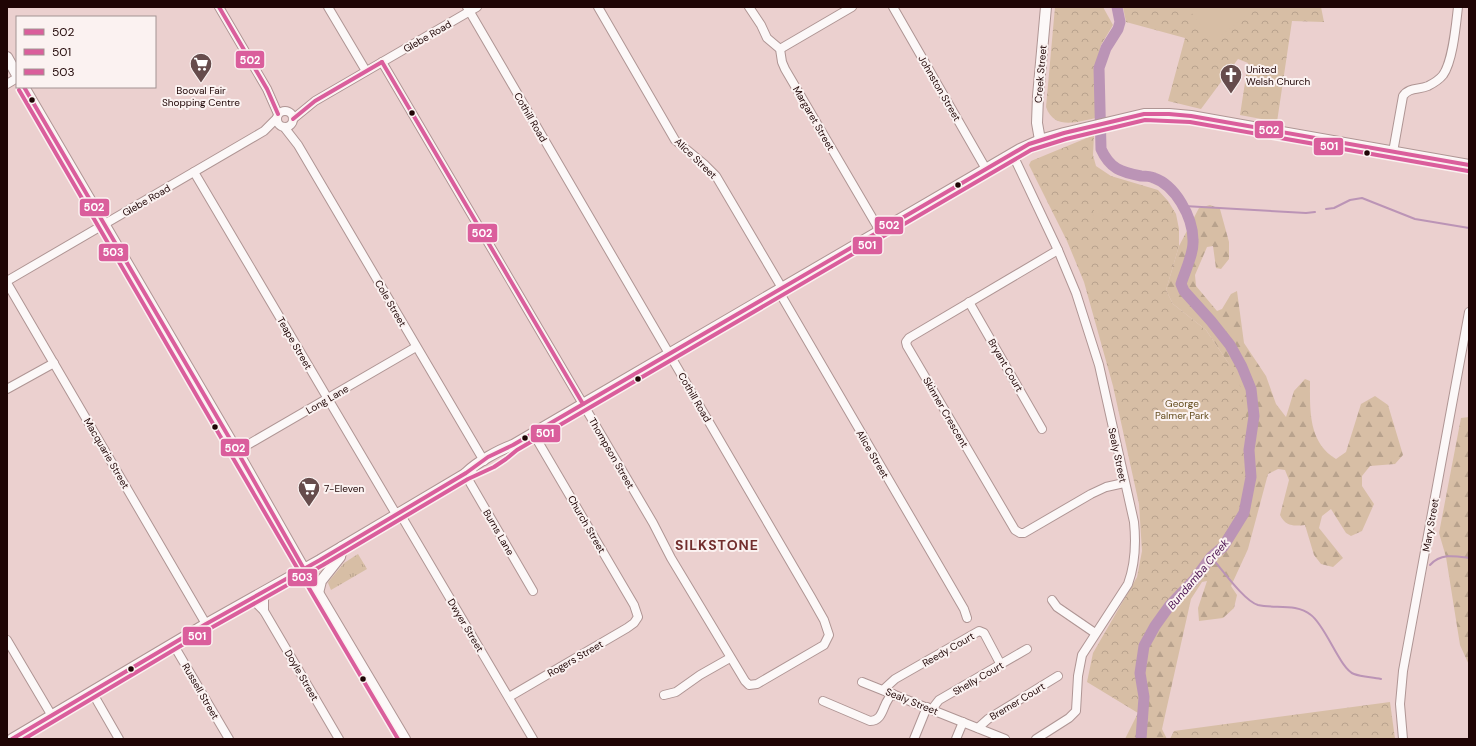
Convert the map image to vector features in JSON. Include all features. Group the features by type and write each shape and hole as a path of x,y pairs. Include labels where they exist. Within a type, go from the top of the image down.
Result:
{"main road":[{"name":"Creek Street","path":"1040,140 1037,123 1038,96 1046,7"},
{"path":"7,57 16,72"},
{"path":"25,88 237,451 318,593 406,739"},
{"path":"12,739 206,624 342,547 465,473 472,467 513,445 670,354 1012,153 1040,140 1078,129 1144,114 1169,114 1191,116 1469,165"},
{"path":"465,473 474,470 508,451 513,445"},
{"path":"318,593 321,580 340,557 342,547"}],"street":[{"name":"Cole Street","path":"219,7 285,119 298,145 484,461"},
{"path":"328,7 366,72"},
{"name":"Alice Street","path":"598,7 675,140 716,176 964,609 967,618"},
{"path":"749,7 761,25 767,38 780,49 852,7"},
{"name":"Johnston Street","path":"894,7 986,168"},
{"path":"1393,152 1403,96 1408,90 1426,87 1437,81 1444,74 1453,38 1458,7"},
{"name":"Glebe Road","path":"7,282 366,72 471,8"},
{"name":"Cothill Road","path":"471,8 811,597 824,620 829,634 824,645 763,681 753,685 749,685 745,681 730,658"},
{"name":"Margaret Street","path":"780,49 782,62 785,69 880,231"},
{"name":"Thompson Street","path":"382,62 730,658"},
{"path":"7,84 16,79"},
{"name":"Sealy Street","path":"1012,153 1058,250 1076,293 1099,365 1124,483 1134,522 1135,534 1132,573 1128,584 1082,655 1078,676 1076,711 1069,718 1036,739"},
{"name":"Teape Street","path":"194,172 327,398 397,513"},
{"name":"Skinner Crescent","path":"1058,250 909,338 906,342 907,346 1015,530 1020,533 1024,533 1091,494 1106,487 1124,483"},
{"name":"Macquarie Street","path":"7,282 206,624"},
{"name":"Bryant Court","path":"969,302 1042,429"},
{"name":"Mary Street","path":"1403,739 1400,704 1403,670 1469,312"},
{"name":"Long Lane","path":"237,451 416,346"},
{"path":"7,389 54,363"},
{"name":"Church Street","path":"534,433 634,605 638,617"},
{"name":"Burns Lane","path":"465,473 533,591"},
{"name":"Dwyer Street","path":"397,513 533,739"},
{"path":"264,611 266,591"},
{"name":"Doyle Street","path":"249,600 257,604 264,611 339,739"},
{"path":"1052,600 1057,607 1095,633"},
{"name":"Rogers Street","path":"509,697 627,628 634,623 638,617"},
{"name":"Reedy Court","path":"883,690 895,679 979,631 984,633 1001,665"},
{"path":"7,640 52,716"},
{"name":"Russell Street","path":"173,644 229,739"},
{"name":"Shelly Court","path":"930,708 939,700 1027,649"},
{"path":"664,695 676,692 700,675 730,658"},
{"name":"Bremer Court","path":"978,728 988,718 1058,676"},
{"name":"Sealy Street","path":"862,682 1003,738"},
{"path":"92,692 119,739"},
{"path":"823,701 870,721 875,721 880,717 887,700 893,694"},
{"path":"914,739 930,708"},
{"path":"956,739 963,722"}],"green space":[{"path":"1055,7 1103,7 1113,25 1101,45 1095,70 1096,118 1067,123 1060,122 1050,114 1046,107"},
{"path":"1123,7 1321,7 1324,22 1292,21 1277,122 1240,115 1248,63 1238,59 1201,109 1168,101 1185,38 1126,22"},
{"path":"1187,7 1258,7 1213,41"},
{"name":"George Palmer Park","path":"1094,135 1093,155 1096,166 1111,176 1158,190 1168,201 1176,214 1179,229 1179,246 1166,290 1173,304 1206,330 1229,364 1239,382 1246,417 1244,463 1239,510 1211,557 1165,603 1140,644 1136,679 1139,696 1138,713 1087,682 1093,653 1137,577 1142,551 1139,504 1113,386 1084,282 1067,241 1029,165 1031,161"},
{"path":"1210,205 1220,209 1229,242 1229,259 1221,269 1216,268 1213,246 1207,247 1195,275 1196,286 1217,311 1222,309 1231,294 1237,291 1244,343 1266,376 1276,404 1286,417 1294,391 1305,379 1310,381 1311,414 1315,434 1320,444 1336,459 1346,452 1361,404 1375,396 1388,405 1403,455 1395,464 1370,466 1362,476 1362,486 1374,504 1362,531 1351,536 1346,533 1331,509 1322,516 1319,528 1343,558 1333,567 1321,564 1314,555 1305,525 1288,524 1280,515 1289,480 1285,470 1278,469 1268,474 1248,549 1231,586 1237,595 1234,608 1223,618 1199,621 1198,608 1207,581 1202,582 1191,599 1162,729 1167,739 1125,739 1138,713 1139,696 1136,679 1140,644 1165,603 1211,557 1220,540 1244,463 1244,434 1229,364 1206,330 1173,304 1166,290 1179,246 1199,208"},
{"path":"1094,209 1103,209 1102,224 1093,223"},
{"path":"1469,417 1469,665 1460,645 1446,557 1439,533 1461,418"},
{"path":"358,554 367,569 331,590 328,583 329,581 344,563"},
{"path":"1390,702 1395,739 1170,739 1174,731"}],"waterway":[{"name":"Bundamba Creek","path":"1117,7 1120,22 1118,29 1106,48 1099,68 1101,149 1104,156 1112,165 1122,171 1134,175 1151,177 1162,182 1169,187 1181,203 1190,222 1193,240 1191,256 1181,284 1184,291 1230,345 1242,367 1251,389 1254,416 1249,450 1251,477 1244,513 1223,547 1211,557 1194,580 1170,605 1155,626 1144,646 1140,673 1144,697 1141,739"},
{"path":"1326,209 1334,208 1350,200 1362,198 1415,219 1469,228"},
{"path":"1184,206 1306,213 1315,212"},
{"path":"1430,565 1434,561 1448,556 1469,558"},
{"path":"1211,557 1233,584 1252,602 1258,605 1292,608 1305,611 1317,620 1343,664 1349,670 1357,675 1381,679"}],"transit line":[{"name":"502","path":"219,7 267,89 278,114"},
{"name":"502","path":"382,62 583,404"},
{"name":"502","path":"293,119 315,101 382,62"},
{"name":"502","path":"25,88 237,451 304,569"},
{"name":"503","path":"19,90 398,739"},
{"name":"502","path":"12,739 206,624 320,560 466,473 488,457 513,445 1029,144 1064,133 1144,114 1169,114 1191,116 1469,165"},
{"name":"501","path":"24,739 209,629 323,565 468,479 494,467 517,450 1031,150 1066,139 1145,120 1190,122 1468,171"}],"place":[{"name":"Booval Fair Shopping Centre","path":"201,84"},
{"name":"United Welsh Church","path":"1231,94"},
{"name":"7-Eleven","path":"309,508"}],"district":[{"name":"SILKSTONE","path":"717,545"}]}
